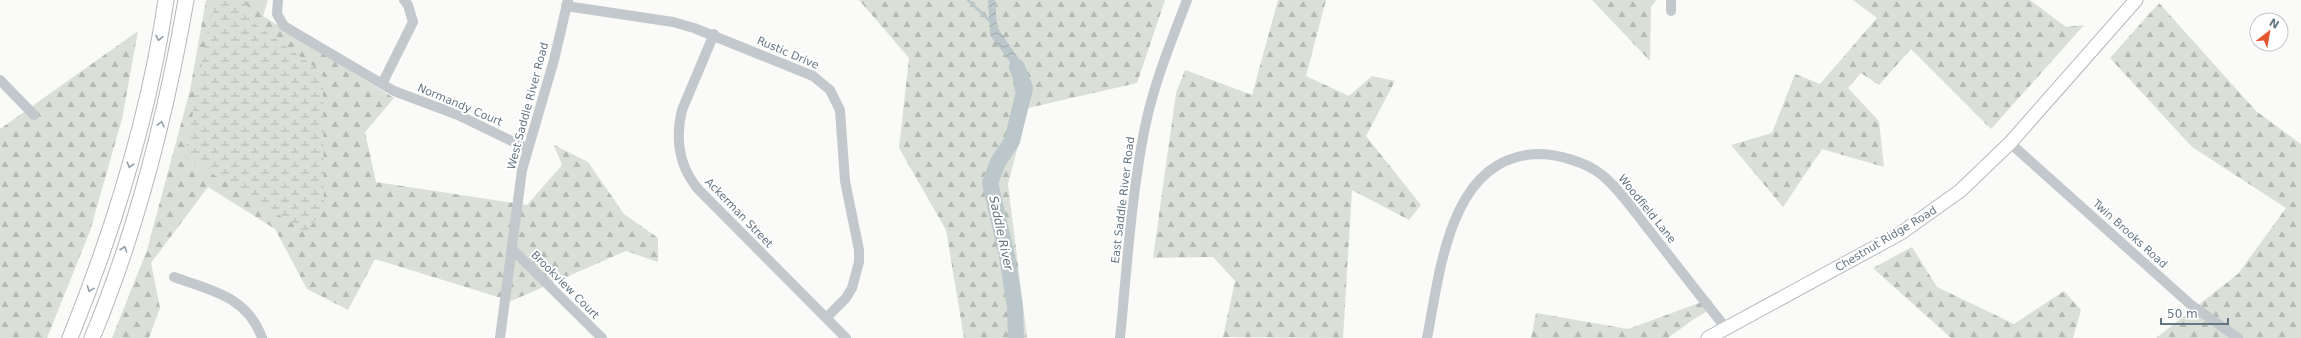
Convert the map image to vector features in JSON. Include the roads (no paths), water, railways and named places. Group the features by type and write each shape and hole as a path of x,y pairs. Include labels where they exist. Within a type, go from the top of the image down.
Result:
{"highway":[{"path":"70,338 105,246 129,168 145,105 166,0"},
{"path":"92,338 126,244 146,181 168,91 186,0"}],"main road":[{"name":"Chestnut Ridge Road","path":"1708,338 1911,227 1960,191 2010,144 2136,0"}],"street":[{"name":"Normandy Court","path":"278,0 277,14 284,26 394,91 458,116 528,148"},
{"path":"382,84 413,22 408,5 404,0"},
{"name":"East Saddle River Road","path":"1120,338 1137,174 1145,126 1160,72 1186,0"},
{"path":"1671,0 1671,11"},
{"name":"Rustic Drive","path":"567,3 673,22 714,34 813,76 822,82 836,99 840,110 845,181 859,250 859,262 852,288 846,298 826,318"},
{"name":"West Saddle River Road","path":"500,338 522,170 554,60 567,3"},
{"name":"Ackerman Street","path":"714,34 682,110 678,136 682,161 698,190 846,338"},
{"path":"0,80 34,114"},
{"name":"Twin Brooks Road","path":"2010,144 2190,304 2238,338"},
{"name":"Woodfield Lane","path":"1426,338 1447,243 1460,208 1468,194 1486,173 1501,163 1526,155 1554,155 1585,166 1601,174 1638,216 1726,328"},
{"name":"Brookview Court","path":"512,249 602,338"},
{"path":"174,276 238,302 254,318 262,338"}],"water":[{"path":"988,0 995,0 997,27 1027,71 1028,86 1015,92 1010,62 990,35"}],"waterway":[{"path":"968,0 991,22"},
{"name":"Saddle River","path":"1016,338 1015,307 1007,256 990,183 998,162 1012,141 1025,88 1017,67"}]}
